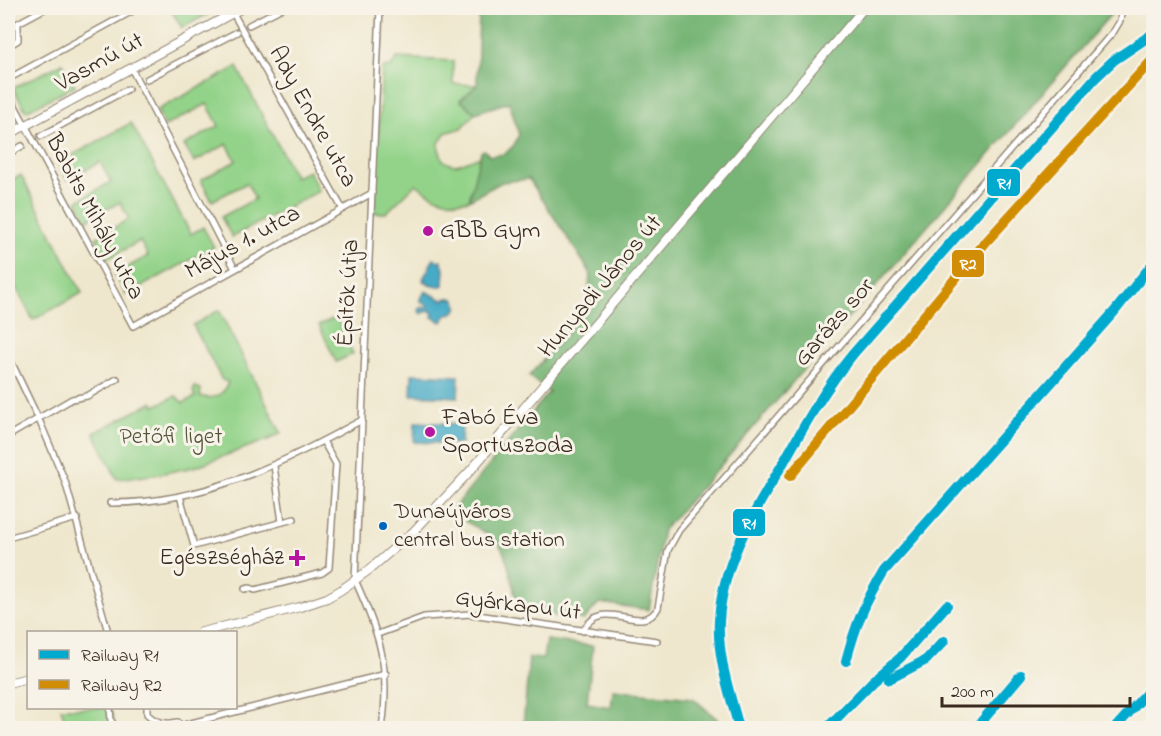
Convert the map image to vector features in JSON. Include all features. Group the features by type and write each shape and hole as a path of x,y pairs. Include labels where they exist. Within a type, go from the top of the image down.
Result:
{"street":[{"path":"8,46 18,40 18,23 46,8"},
{"name":"Vasmű út","path":"8,79 138,8"},
{"name":"Vasmű út","path":"8,135 242,8"},
{"path":"249,25 282,8"},
{"name":"Építők útja","path":"355,580 380,8"},
{"name":"Hunyadi János út","path":"209,631 327,598 355,580 409,537 448,496 864,8"},
{"name":"Garázs sor","path":"583,631 588,623 602,614 643,619 653,616 658,608 668,550 679,530 1114,31 1120,21 1122,8"},
{"name":"Ady Endre utca","path":"233,13 342,208"},
{"name":"Vasmű út","path":"147,79 237,32"},
{"path":"130,68 235,269"},
{"name":"Vasmű út","path":"41,136 128,89"},
{"name":"Babits Mihály utca","path":"8,93 133,326"},
{"path":"8,154 22,147"},
{"name":"Május 1. utca","path":"133,326 372,193"},
{"path":"8,355 39,419 65,481 107,631"},
{"path":"8,436 72,399 87,396 117,380"},
{"path":"110,503 139,503 180,496 236,480 274,466 362,420"},
{"path":"245,589 255,590 322,573 329,568 336,464 323,441"},
{"path":"274,466 282,522"},
{"path":"180,496 194,546 294,519"},
{"path":"8,538 77,518"},
{"path":"355,580 378,634 386,674 382,729"},
{"name":"Gyárkapu út","path":"378,634 424,617 471,614 657,641"},
{"path":"187,724 386,674"},
{"path":"8,683 27,678"},
{"path":"110,709 111,721 116,729"},
{"path":"147,709 147,714 154,720 165,723 178,722 180,729"},
{"path":"128,729 146,724 166,729"}],"green space":[{"path":"170,8 219,8 182,28"},
{"path":"479,8 1112,8 1112,13 663,530 649,610 599,603 584,620 515,610 508,565 498,543 475,526 450,513 549,392 529,376 588,309 590,272 529,179 502,182 469,200 481,152 484,150 490,156 505,154 514,145 519,134 509,102 475,113 460,100 477,85"},
{"path":"397,58 453,61 453,84 477,85 460,100 475,113 462,128 445,133 438,145 442,159 447,163 457,165 480,157 469,200 447,201 428,193 416,184 386,213 374,213 382,68 391,67"},
{"path":"63,63 75,86 26,111 13,88"},
{"path":"237,67 295,177 309,171 319,191 232,237 221,217 255,199 247,183 212,201 201,180 236,161 227,144 194,162 184,145 219,126 207,104 165,126 157,110"},
{"path":"131,123 191,234 203,227 214,247 126,295 115,274 148,256 140,241 107,259 96,238 129,219 120,202 87,220 77,201 111,182 100,162 67,180 58,163"},
{"path":"21,175 82,293 33,320 8,272 8,182"},
{"name":"Petőfi liget","path":"219,310 281,433 194,467 117,479 94,433 153,402 155,406 176,396 183,403 195,397 193,391 195,387 201,389 200,396 209,398 217,396 226,387 228,382 222,380 193,325"},
{"path":"337,317 353,354 336,362 319,325"},
{"path":"546,640 593,646 587,703 611,707 613,690 693,698 717,719 719,728 523,728 529,658 543,659"},
{"path":"61,709 110,709 116,728 67,728"}],"water":[{"path":"434,258 441,260 444,269 443,285 439,287 429,285 423,279"},
{"path":"425,291 443,300 454,299 457,309 445,316 442,322 432,317 430,310 421,314 420,308 428,305 420,301"},
{"path":"412,374 459,376 458,397 411,395"},
{"path":"415,422 462,424 461,444 414,442"}],"rail line":[{"name":"R1","path":"739,728 720,648 721,600 733,559 750,521 807,422 833,380 853,354 1096,77 1114,60 1154,33"},
{"name":"R2","path":"790,476 985,243 1154,58"},
{"name":"R1","path":"846,661 861,614 884,571 1114,312 1154,262"},
{"name":"R1","path":"827,728 873,681 900,658 947,605"},
{"name":"R1","path":"889,679 926,660 944,641"},
{"name":"R1","path":"976,728 1021,675"},
{"name":"R1","path":"1115,728 1154,685"}],"place":[{"name":"GBB Gym","path":"428,231"},
{"name":"Fabó Éva Sportuszoda","path":"430,432"},
{"name":"Dunaújváros central bus station","path":"383,526"},
{"name":"Egészségház","path":"297,558"}]}
